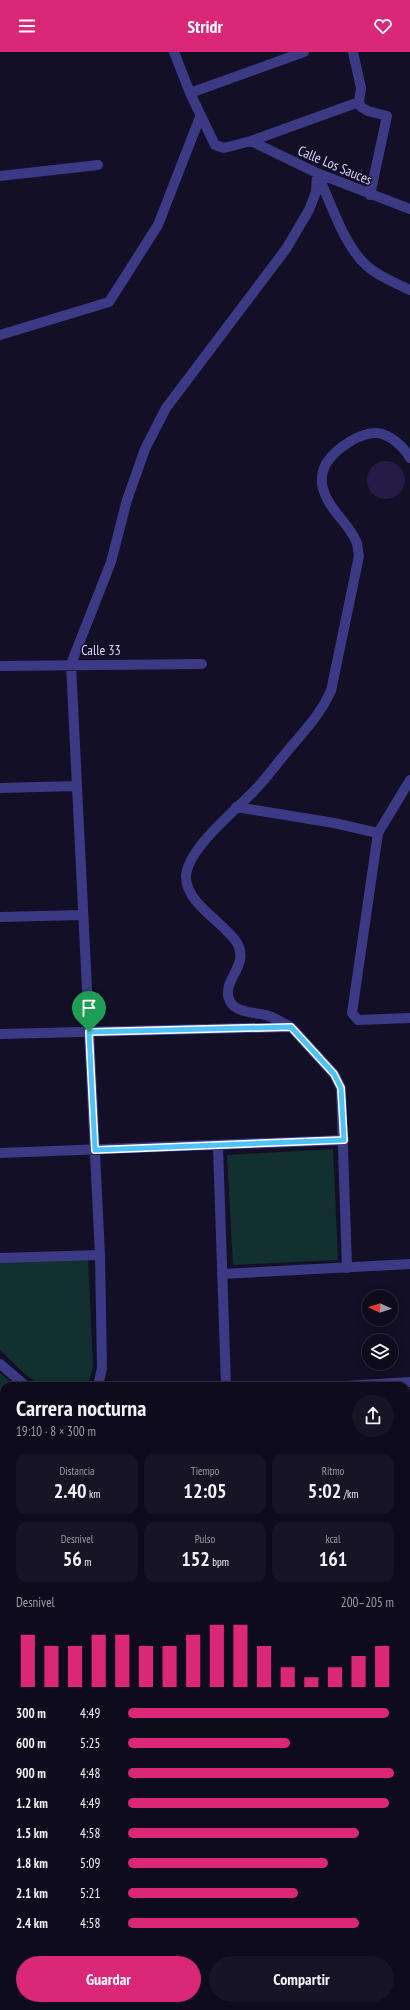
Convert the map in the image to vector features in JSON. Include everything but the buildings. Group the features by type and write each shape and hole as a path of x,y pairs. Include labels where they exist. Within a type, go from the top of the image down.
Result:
{"street":[{"path":"174,52 200,117 215,145 219,147 224,148 252,141 359,102"},
{"path":"190,93 304,52"},
{"path":"353,52 361,88 359,102 361,107 368,112 387,116 370,195"},
{"path":"0,335 109,302 158,225 200,117"},
{"name":"Calle Los Sauces","path":"252,141 317,173 370,195 410,209"},
{"path":"0,176 98,165"},
{"path":"317,173 355,254 368,267 386,279 410,290"},
{"path":"99,1382 102,1368 100,1255 71,664 111,562 127,500 145,449 166,408 286,249 316,192 317,173"},
{"path":"347,1268 344,1140 341,1088 334,1074 291,1027 269,1016 235,1008 229,999 229,986 239,966 241,949 232,935 204,911 192,897 186,877 191,859 206,839 236,807 254,791 313,722 323,709 331,691 359,556 357,542 350,530 338,517 322,484 322,473 327,462 338,450 364,434 378,433 392,440 406,450 410,458"},
{"name":"Calle 33","path":"0,666 71,664 202,664"},
{"path":"410,780 378,833 352,1013 358,1020 410,1018"},
{"path":"0,788 77,786"},
{"path":"236,807 326,822 378,833"},
{"path":"0,917 83,915"},
{"path":"0,1034 291,1027"},
{"path":"0,1153 218,1146 344,1140"},
{"path":"218,1146 226,1382"},
{"path":"0,1258 100,1255"},
{"path":"223,1274 410,1264"},
{"path":"0,1364 21,1382"}],"green space":[{"path":"333,1149 338,1260 233,1265 227,1155"},
{"path":"88,1258 93,1366 89,1382 36,1382 0,1350 0,1261"},
{"path":"0,1373 11,1382 0,1382"}],"route":[{"path":"291,1027 314,1055 334,1074 341,1088 344,1140 95,1150 89,1032 291,1027"}]}
